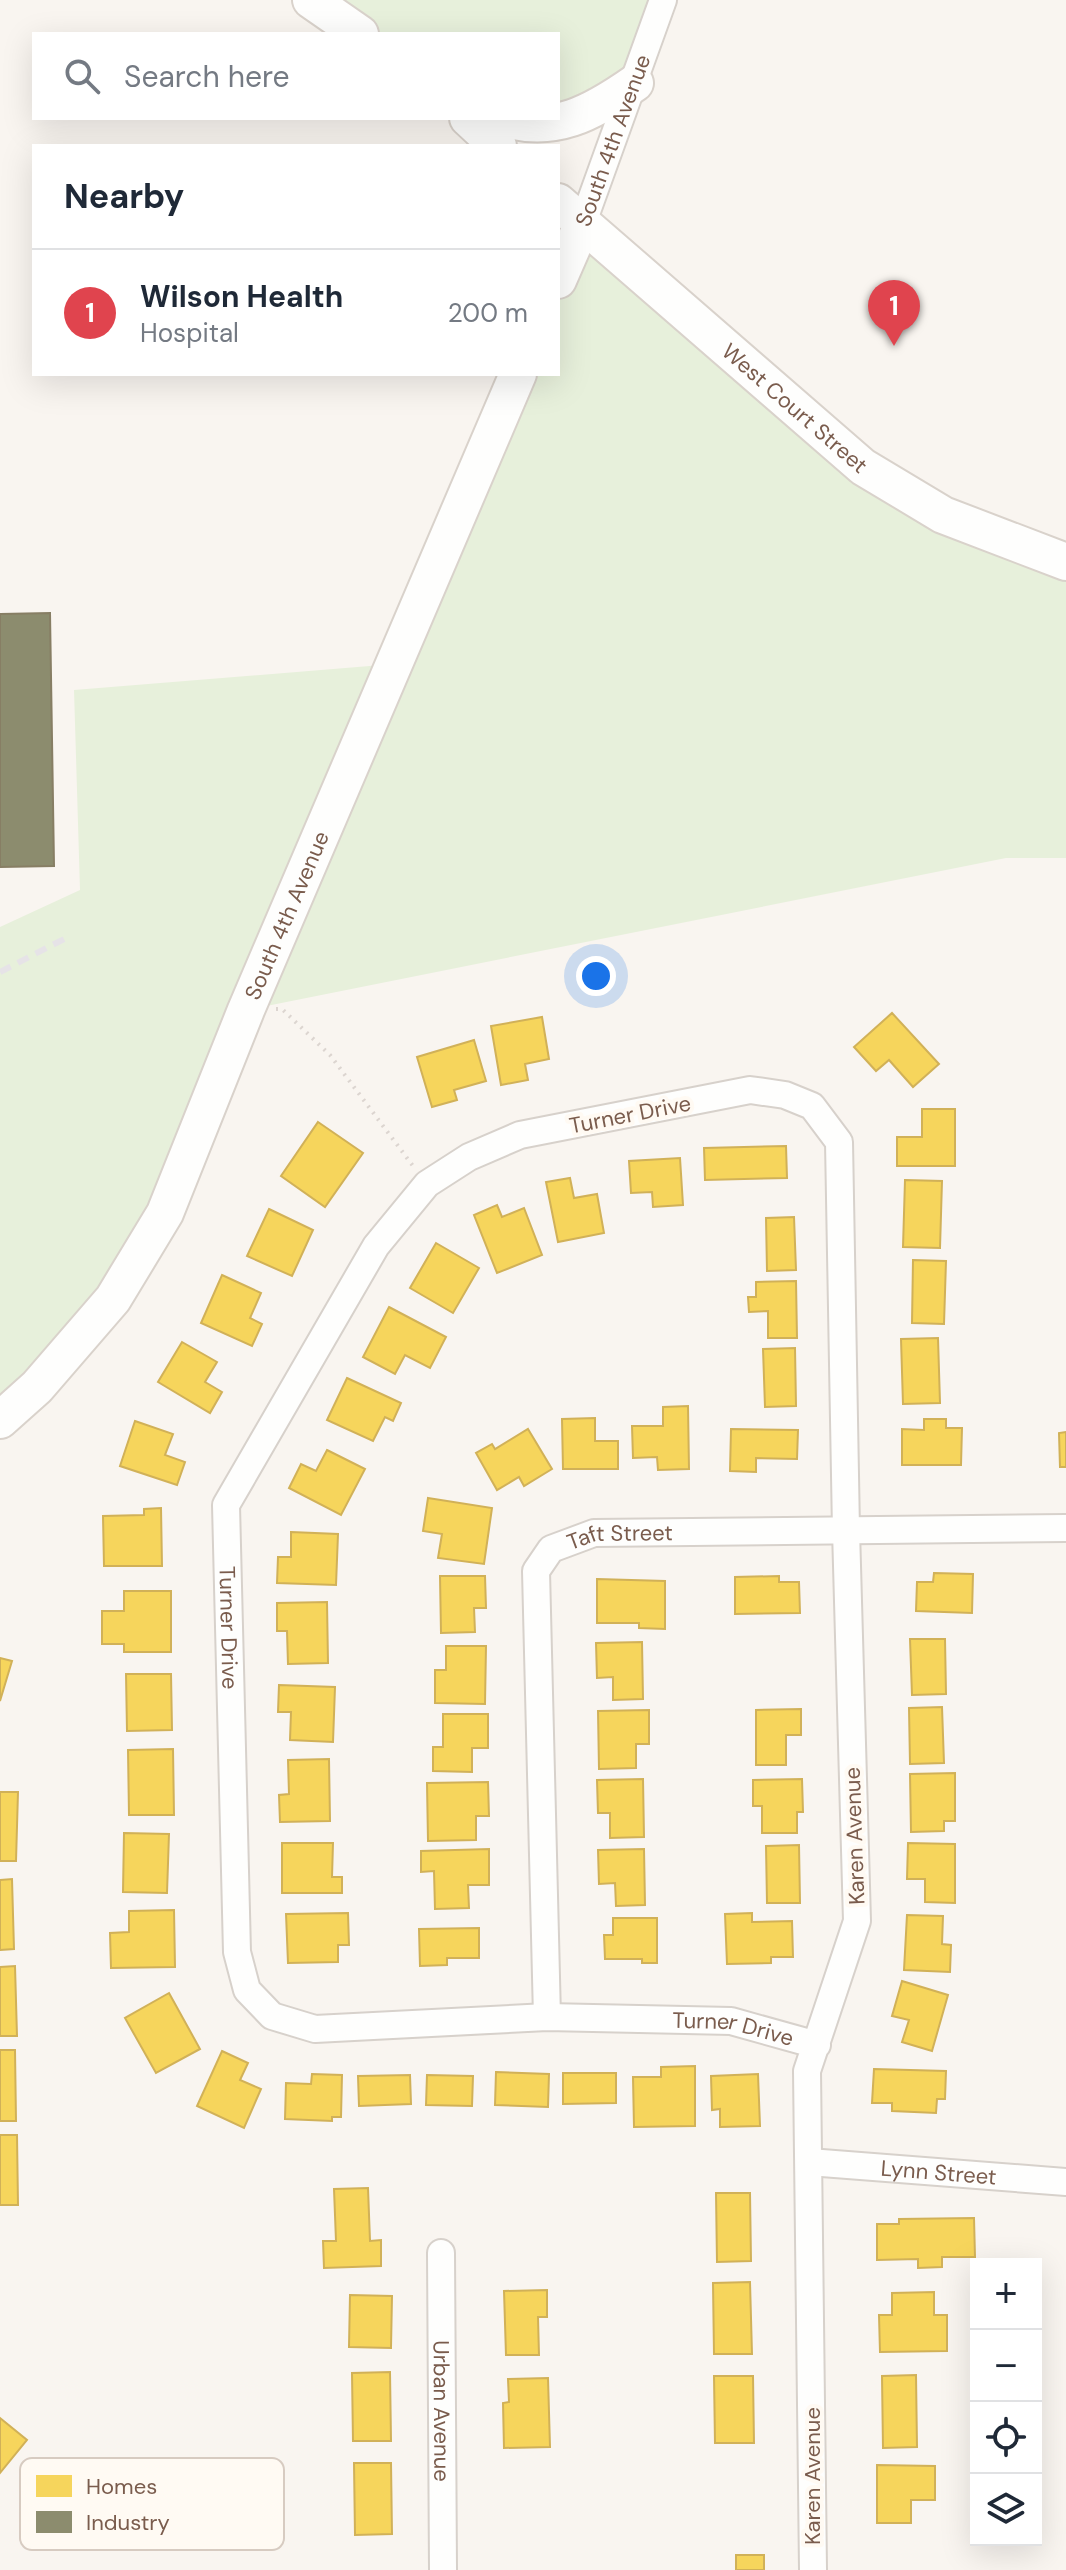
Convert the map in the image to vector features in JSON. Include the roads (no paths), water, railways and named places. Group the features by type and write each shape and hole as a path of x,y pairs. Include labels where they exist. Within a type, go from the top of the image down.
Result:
{"street":[{"path":"311,0 357,32"},
{"name":"South 4th Avenue","path":"560,269 570,214 635,83 663,0"},
{"path":"509,120 561,123 599,108 635,83"},
{"path":"470,120 496,144"},
{"name":"West Court Street","path":"570,214 863,467 943,515 1066,562"},
{"name":"South 4th Avenue","path":"0,1420 37,1387 113,1299 165,1213 307,865 517,376"},
{"name":"Turner Drive","path":"817,2045 731,2021 547,2017 315,2029 272,2016 247,1990 237,1952 226,1505 376,1246 427,1184 469,1157 520,1135 750,1090 785,1095 812,1106 839,1142"},
{"name":"Karen Avenue","path":"813,2570 807,2071 857,1921 839,1142"},
{"name":"Taft Street","path":"547,2017 536,1571 551,1549 594,1533 1066,1528"},
{"name":"Lynn Street","path":"809,2162 1066,2182"},
{"name":"Urban Avenue","path":"441,2253 443,2570"}],"railway":[{"path":"0,972 68,937"}],"place":[{"name":"Wilson Health","path":"894,346"}]}
